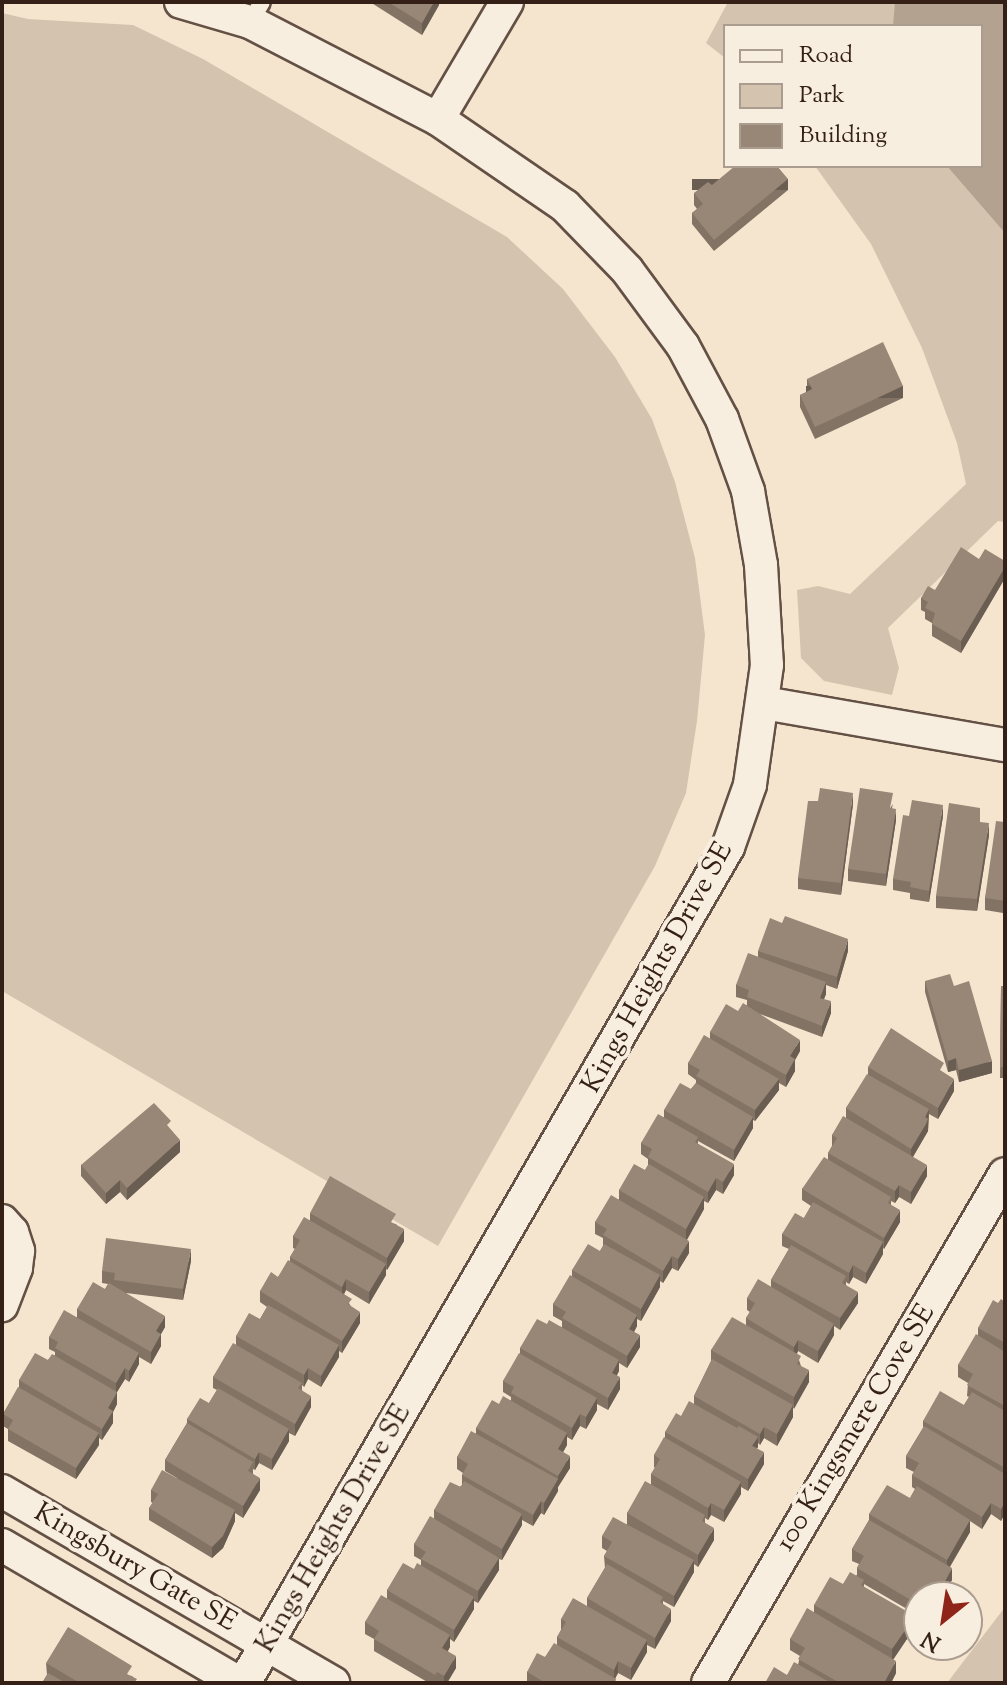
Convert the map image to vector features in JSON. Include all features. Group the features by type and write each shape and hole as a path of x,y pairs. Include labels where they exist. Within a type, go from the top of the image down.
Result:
{"street":[{"name":"Kings Heights Drive SE","path":"181,2 247,9 438,119 565,206 627,270 683,346 722,419 748,491 761,565 767,665 750,785 728,847 267,1645 241,1683"},
{"path":"438,119 507,2"},
{"path":"764,703 1005,745"},
{"name":"100 Kingsmere Cove SE","path":"708,1683 1005,1174"},
{"path":"2,1221 12,1232 18,1251 16,1268 2,1305"},
{"name":"Kingsbury Gate SE","path":"2,1491 333,1683"},
{"name":"Kingsbury Gate SE","path":"2,1545 241,1683"}],"green space":[{"path":"728,2 1005,2 1005,522 998,521 888,628 899,668 892,695 824,681 801,658 797,590 818,586 850,594 966,484 957,443 922,348 871,244 816,168 983,168 983,24 723,24 723,56 706,43"},
{"path":"2,13 28,19 133,25 203,59 507,237 563,289 615,357 652,419 675,482 695,558 705,635 686,793 655,866 438,1246 2,991"},
{"path":"1005,1607 1005,1683 947,1683 964,1661 983,1661 983,1636"}],"shaded area":[{"path":"895,2 1005,2 1005,233 949,168 983,168 983,24 893,24"}],"building":[{"path":"388,2 434,2 422,23"},
{"path":"733,168 779,168 788,179 714,240 692,213 703,204 694,193 708,182 712,185"},
{"path":"883,342 903,386 815,427 800,395 812,389 807,379"},
{"path":"961,547 979,559 985,549 1005,561 1005,567 961,641 932,624 935,613 925,608 928,602 921,598 928,586 935,590"},
{"path":"820,788 853,793 841,883 798,878 808,801 818,801"},
{"path":"860,788 893,793 890,808 896,809 886,874 848,869"},
{"path":"912,800 943,805 929,891 910,887 911,882 893,879 903,815 909,816"},
{"path":"949,803 980,808 980,822 989,823 977,899 936,896"},
{"path":"996,821 1005,822 1005,901 985,898"},
{"path":"785,916 848,939 837,977 758,951 770,918 782,923"},
{"path":"748,953 826,982 820,998 831,1001 822,1026 747,997 749,990 736,985"},
{"path":"950,974 954,986 969,981 992,1061 959,1070 956,1058 948,1061 925,981"},
{"path":"1001,986 1005,986 1005,1067 1000,1067"},
{"path":"743,1003 800,1040 790,1056 795,1059 786,1075 710,1032 726,1004 738,1011"},
{"path":"891,1028 944,1063 940,1070 954,1079 938,1108 868,1067"},
{"path":"704,1035 779,1079 755,1110 696,1076 700,1070 688,1063"},
{"path":"867,1074 929,1109 926,1124 911,1149 846,1108"},
{"path":"680,1083 691,1089 696,1083 753,1117 734,1150 664,1110"},
{"path":"154,1103 171,1121 167,1125 180,1140 127,1188 120,1180 106,1193 81,1165"},
{"path":"658,1114 698,1137 695,1142 734,1164 723,1182 716,1178 708,1192 648,1157 652,1149 641,1143"},
{"path":"843,1116 927,1165 911,1192 899,1185 895,1191 828,1153 837,1138 832,1135"},
{"path":"824,1157 891,1197 888,1203 900,1210 884,1238 802,1189"},
{"path":"634,1164 645,1170 649,1164 704,1197 686,1229 619,1190"},
{"path":"330,1176 396,1214 391,1222 404,1229 387,1258 310,1213"},
{"path":"611,1195 689,1241 678,1259 672,1256 663,1271 603,1235 607,1229 595,1222"},
{"path":"813,1202 883,1242 866,1273 853,1265 849,1273 782,1234 795,1213 804,1218"},
{"path":"304,1217 386,1264 369,1292 346,1279 342,1287 290,1257 300,1240 293,1236"},
{"path":"106,1238 191,1249 183,1289 114,1280 115,1273 102,1271"},
{"path":"588,1244 600,1251 604,1244 660,1275 641,1309 572,1270"},
{"path":"791,1245 846,1276 842,1283 858,1292 840,1318 771,1280"},
{"path":"288,1260 352,1299 348,1304 360,1312 342,1341 260,1291 271,1272 278,1277"},
{"path":"570,1275 637,1315 629,1329 640,1335 627,1356 562,1318 566,1312 553,1304"},
{"path":"758,1279 834,1324 818,1351 798,1340 794,1347 746,1318 755,1303 747,1298"},
{"path":"93,1282 105,1289 109,1283 165,1316 156,1331 161,1334 151,1352 77,1309"},
{"path":"1001,1299 1005,1302 1005,1343 978,1328 993,1300 998,1303"},
{"path":"268,1305 339,1345 321,1376 308,1368 304,1375 236,1336 249,1313 260,1319"},
{"path":"64,1310 139,1353 129,1371 125,1368 116,1383 55,1348 58,1342 49,1337"},
{"path":"732,1317 801,1356 797,1364 809,1370 794,1397 711,1350"},
{"path":"537,1319 547,1324 549,1320 619,1360 612,1373 620,1377 608,1398 520,1348"},
{"path":"976,1334 1005,1352 1005,1406 967,1385 973,1374 958,1365"},
{"path":"233,1343 302,1383 298,1388 311,1396 295,1424 213,1377"},
{"path":"35,1353 48,1360 52,1354 117,1392 108,1408 113,1411 102,1429 19,1380"},
{"path":"519,1353 597,1398 586,1417 580,1414 572,1428 511,1393 514,1387 503,1381"},
{"path":"712,1359 793,1405 777,1434 764,1427 760,1434 694,1396"},
{"path":"18,1387 99,1433 76,1468 8,1429 13,1420 3,1414"},
{"path":"218,1388 289,1429 272,1459 259,1452 255,1459 187,1419 200,1398 209,1403"},
{"path":"940,1391 964,1405 972,1392 1005,1411 1005,1468 923,1421"},
{"path":"503,1396 567,1433 558,1449 570,1456 558,1476 476,1428 492,1400 499,1404"},
{"path":"689,1401 758,1437 752,1446 764,1452 748,1479 665,1432 676,1413 681,1416"},
{"path":"187,1423 253,1462 248,1471 260,1478 243,1506 165,1460"},
{"path":"924,1426 1005,1474 1005,1502 1001,1509 991,1503 982,1517 912,1475 919,1463 906,1456"},
{"path":"471,1431 558,1479 533,1515 462,1475 468,1464 457,1457"},
{"path":"664,1437 741,1482 724,1510 711,1503 708,1508 651,1474 660,1459 654,1455"},
{"path":"162,1470 235,1510 223,1536 212,1547 149,1508 158,1494 151,1490"},
{"path":"464,1481 522,1514 502,1549 434,1510 450,1482 461,1487"},
{"path":"645,1481 705,1515 702,1521 714,1528 698,1555 627,1513"},
{"path":"887,1485 910,1498 917,1486 970,1520 947,1560 869,1514"},
{"path":"430,1516 499,1558 478,1591 421,1559 426,1552 414,1544"},
{"path":"613,1517 694,1560 674,1596 604,1556 612,1542 602,1536"},
{"path":"869,1520 952,1568 945,1581 903,1581 903,1595 857,1568 864,1556 852,1549"},
{"path":"403,1563 414,1569 417,1563 474,1597 454,1630 387,1590"},
{"path":"607,1564 663,1597 660,1602 671,1609 655,1638 587,1598"},
{"path":"850,1572 864,1580 861,1585 903,1609 903,1633 892,1649 814,1605 830,1577 843,1584"},
{"path":"381,1595 450,1635 442,1648 456,1656 444,1676 437,1672 435,1675 374,1639 379,1631 365,1622"},
{"path":"573,1598 647,1640 631,1668 618,1661 614,1670 557,1637 566,1622 561,1619"},
{"path":"807,1608 896,1661 884,1683 840,1683 798,1659 805,1648 790,1639"},
{"path":"68,1627 132,1666 127,1674 137,1679 134,1683 80,1683 46,1663"},
{"path":"554,1643 616,1679 614,1683 546,1683 527,1672 537,1653 545,1657"},
{"path":"794,1662 831,1683 765,1683 774,1667 787,1675"},
{"path":"48,1673 66,1683 42,1683"}]}
